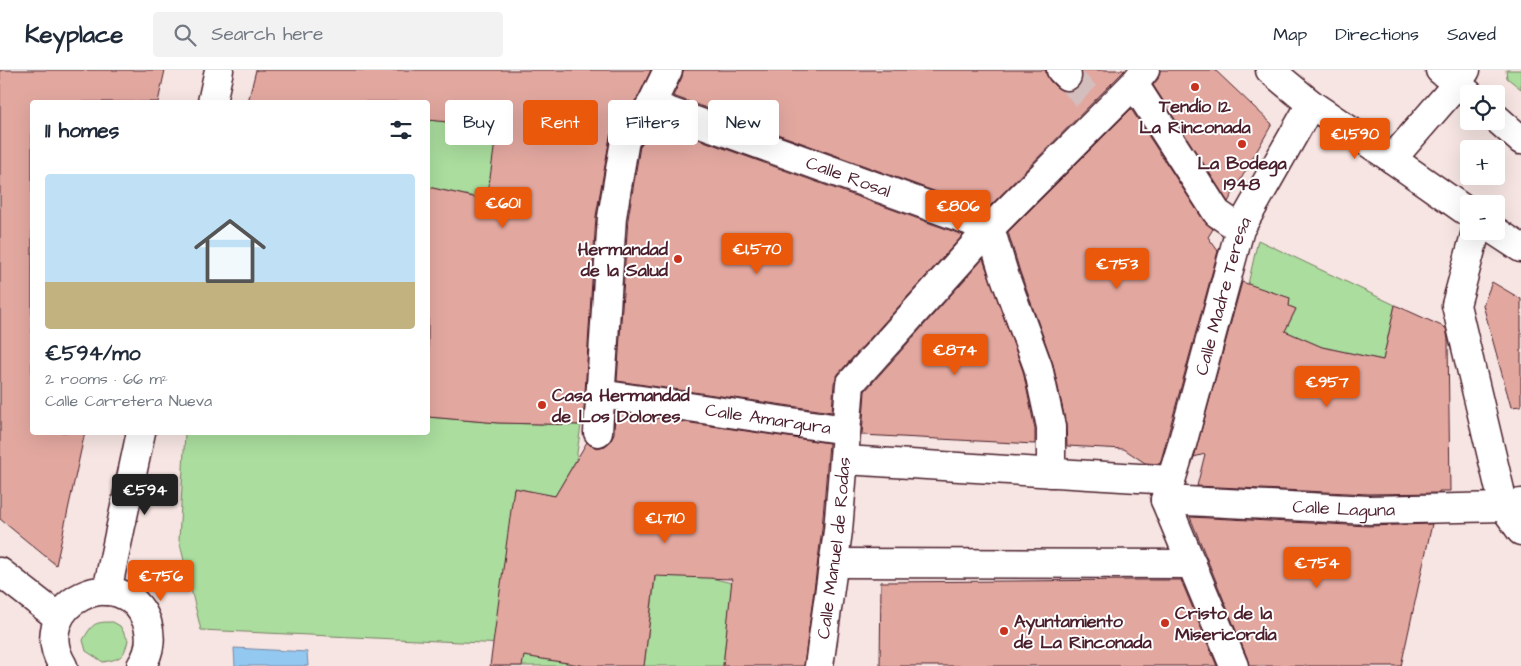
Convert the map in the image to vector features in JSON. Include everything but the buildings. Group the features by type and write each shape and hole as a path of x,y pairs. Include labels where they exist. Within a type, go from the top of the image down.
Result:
{"street":[{"path":"212,100 219,70"},
{"path":"653,100 668,70"},
{"path":"1270,70 1311,104 1460,207"},
{"path":"1139,77 1217,213 1240,229"},
{"name":"Calle Manuel de Rodas","path":"819,666 838,531 850,384 990,228 1139,77"},
{"path":"1392,159 1458,79"},
{"name":"Calle Madre Teresa","path":"1168,490 1240,229 1311,104"},
{"name":"Calle Rosal","path":"698,122 990,228"},
{"path":"1505,126 1521,140"},
{"path":"598,432 612,217 624,145"},
{"path":"990,228 1005,277 1038,367 1051,427 1051,473"},
{"path":"1505,238 1521,248"},
{"path":"1474,240 1456,305 1521,531"},
{"name":"Calle Amargura","path":"600,394 846,430"},
{"path":"107,591 140,435"},
{"name":"Calle Laguna","path":"845,460 1051,473 1168,490 1370,510 1512,505"},
{"path":"1168,490 1192,564 1234,666"},
{"path":"833,563 1192,564"},
{"path":"0,572 59,618"},
{"path":"63,666 58,657 55,644 55,631 59,618 67,606 79,597 92,592 107,591 122,595 135,604 144,616 150,631 150,646 145,664"}],"green space":[{"path":"1506,70 1521,70 1521,89 1507,78"},
{"path":"430,120 445,122 445,145 495,145 494,152 541,177 605,183 603,225 430,187"},
{"path":"1258,240 1395,305 1383,360 1322,347 1285,331 1296,309 1289,306 1290,298 1244,302"},
{"path":"430,417 498,423 581,425 576,460 555,496 514,488 504,644 201,630 179,540 185,435 430,435"},
{"path":"668,477 711,578 732,583 723,666 644,666"},
{"path":"113,622 120,626 128,640 125,651 120,657 103,662 86,651 83,640 89,630 98,623"},
{"path":"502,652 586,666 498,666"}],"water":[{"path":"234,648 307,652 308,666 235,666"}],"tunnel":[{"path":"1067,76 1104,114"}],"place":[{"name":"Tendío 12 La Rinconada","path":"1195,87"},
{"name":"La Bodega 1948","path":"1242,144"},
{"name":"Hermandad de la Salud","path":"678,259"},
{"name":"Casa Hermandad de Los Dolores","path":"542,405"},
{"name":"Cristo de la Misericordia","path":"1165,623"},
{"name":"Ayuntamiento de La Rinconada","path":"1004,631"}]}
